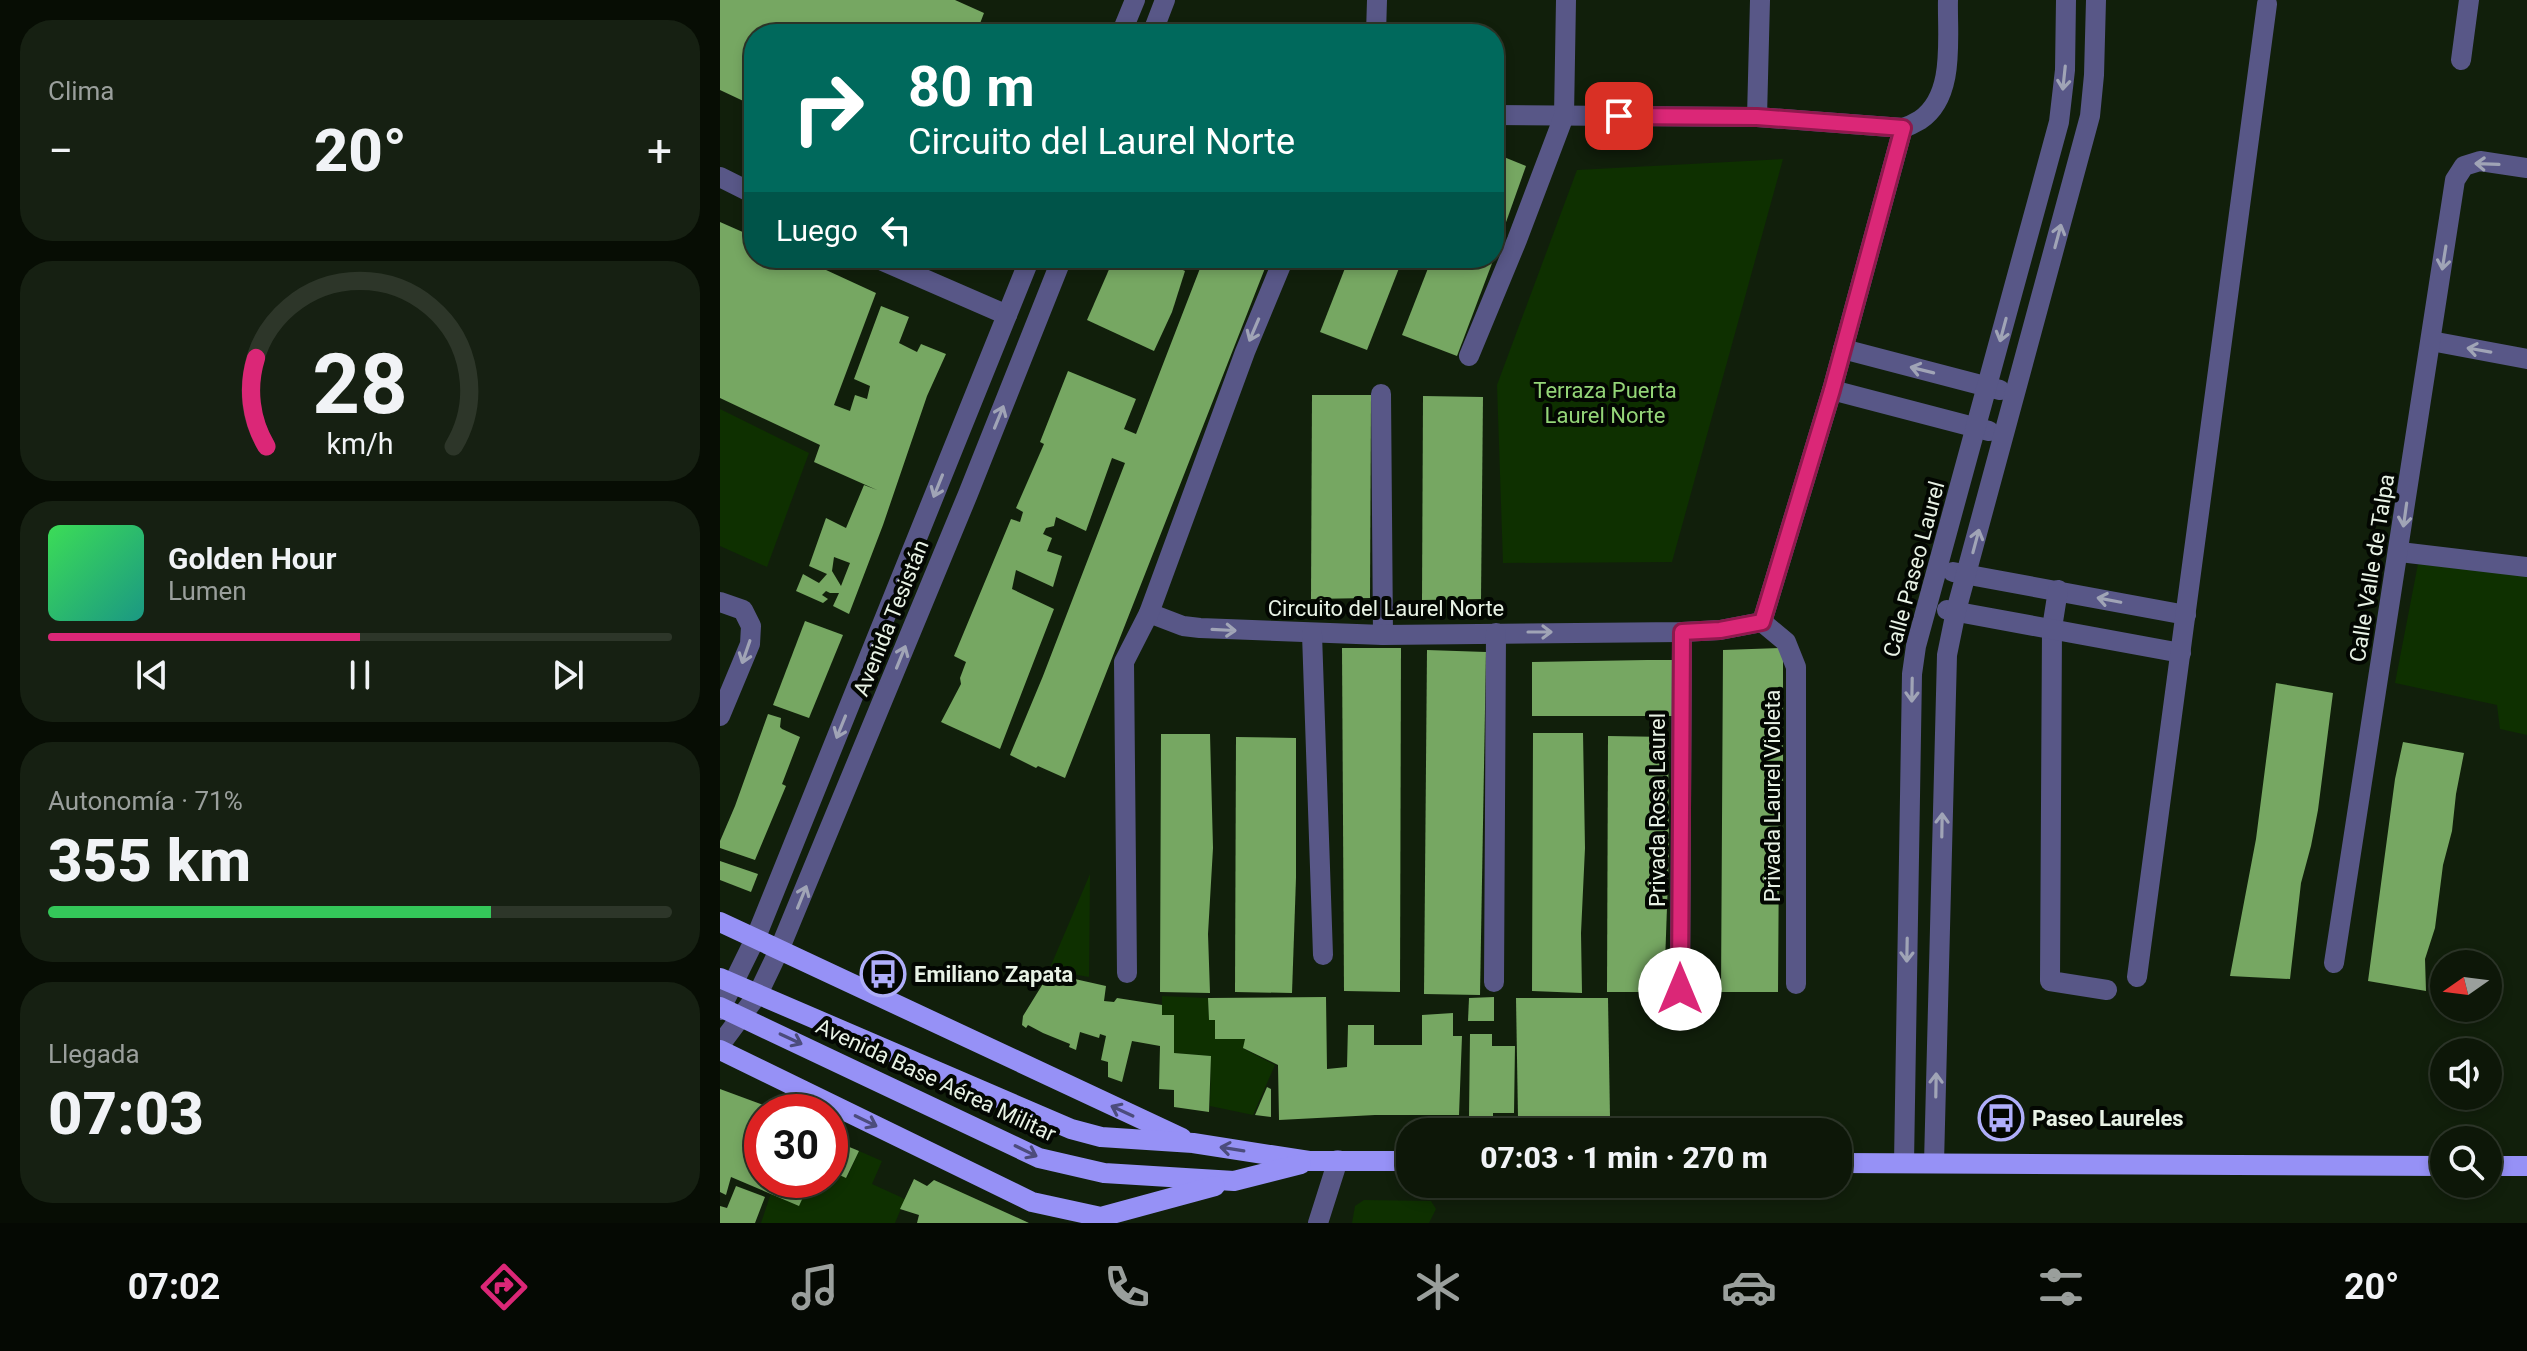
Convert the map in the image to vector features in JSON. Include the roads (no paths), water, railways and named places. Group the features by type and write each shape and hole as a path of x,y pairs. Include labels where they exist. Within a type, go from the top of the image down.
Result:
{"main road":[{"name":"Avenida Base Aérea Militar","path":"720,922 1193,1143"},
{"name":"Avenida Base Aérea Militar","path":"726,980 1071,1129 1101,1137 1193,1143 1309,1161 1396,1161"},
{"name":"Avenida Base Aérea Militar","path":"720,1008 1039,1158 1104,1173 1234,1181"},
{"name":"Avenida Base Aérea Militar","path":"720,1048 1032,1202 1101,1217 1309,1161"},
{"path":"1852,1163 2430,1166"},
{"path":"2502,1166 2527,1166"},
{"path":"1101,1217 1126,1223"}],"street":[{"path":"1125,24 1135,0"},
{"path":"1156,24 1165,0"},
{"path":"1376,24 1377,0"},
{"path":"1469,356 1564,116 1566,0"},
{"path":"1757,117 1760,0"},
{"path":"1504,115 1757,117 1903,128 1921,120 1940,97 1945,74 1948,0"},
{"name":"Calle Paseo Laurel","path":"1904,1163 1912,674 1916,646 2059,122 2065,70 2066,0"},
{"path":"1934,1163 1947,655 1956,611 2090,116 2096,0"},
{"path":"2461,60 2469,0"},
{"path":"2137,977 2267,4"},
{"path":"1762,622 1832,390 1903,128"},
{"name":"Calle Valle de Talpa","path":"2334,963 2400,552 2455,180 2464,166 2480,161 2527,168"},
{"path":"720,177 744,189"},
{"path":"899,268 1007,315"},
{"name":"Avenida Tesistán","path":"720,1008 726,980 756,937 1026,268"},
{"name":"Avenida Tesistán","path":"720,1048 758,994 780,948 956,524 1058,268"},
{"path":"1127,973 1124,662 1149,613 1245,352 1280,268"},
{"path":"2431,341 2527,359"},
{"path":"1843,349 2015,394"},
{"path":"1832,390 2004,435"},
{"path":"1381,394 1383,635"},
{"path":"2400,552 2527,567"},
{"path":"1938,568 2186,615"},
{"path":"2058,590 2052,628 2050,981 2107,990"},
{"path":"720,602 743,610 751,626 750,644 720,716"},
{"path":"1927,606 2181,653"},
{"name":"Circuito del Laurel Norte","path":"1149,613 1183,626 1312,634 1682,632 1720,630 1762,622"},
{"name":"Privada Laurel Violeta","path":"1762,622 1786,642 1796,667 1796,984"},
{"name":"Privada Rosa Laurel","path":"1680,989 1682,632"},
{"path":"1494,982 1496,633"},
{"path":"1312,634 1323,955"},
{"path":"1318,1223 1338,1160"}],"place":[{"name":"Emiliano Zapata","path":"883,974"},
{"name":"Paseo Laureles","path":"2001,1118"}],"park label":[{"name":"Terraza Puerta Laurel Norte","path":"1605,402"}]}
